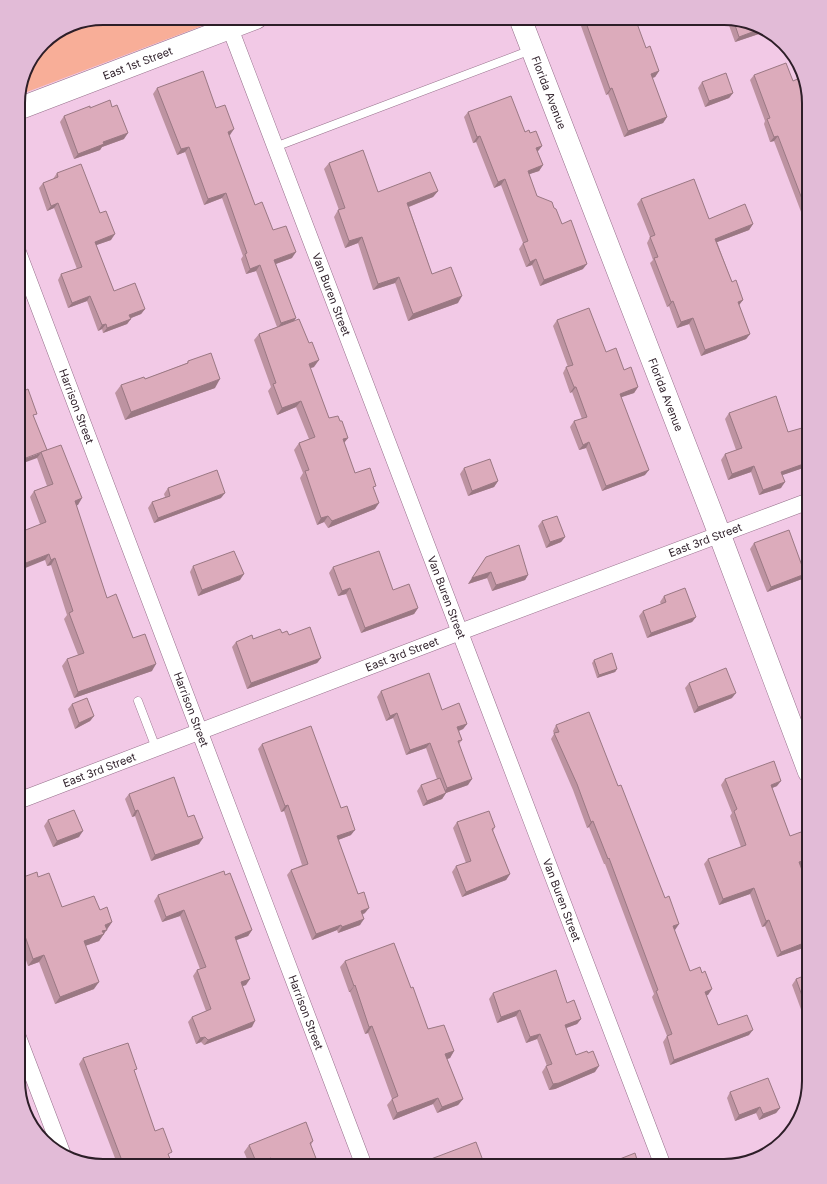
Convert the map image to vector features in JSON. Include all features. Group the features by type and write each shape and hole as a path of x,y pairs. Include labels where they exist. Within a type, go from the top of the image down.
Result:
{"street":[{"name":"East 1st Street","path":"25,106 238,25"},
{"name":"Florida Avenue","path":"523,25 720,535 802,753"},
{"name":"Van Buren Street","path":"230,28 660,1159"},
{"name":"Harrison Street","path":"25,271 361,1159"},
{"name":"East 3rd Street","path":"25,798 460,632 802,504"},
{"path":"25,1056 59,1146"}],"lane":[{"path":"275,147 532,50"},
{"path":"138,702 156,748"}],"shaded area":[{"path":"103,25 204,25 26,92 33,68 44,51 60,38 78,29 88,26"}],"building":[{"path":"587,25 638,25 646,48 650,46 659,71 651,74 667,117 628,131 612,88 610,89"},
{"path":"735,26 754,31 739,37"},
{"path":"786,63 793,81 798,79 802,103 802,199 778,136 774,137 767,119 770,118 754,75"},
{"path":"203,71 216,108 225,105 234,129 228,132 255,205 262,202 273,230 286,226 296,252 274,260 296,318 281,323 260,265 250,269 245,254 247,253 226,193 208,199 189,147 181,149 157,88"},
{"path":"726,73 733,93 709,101 702,82"},
{"path":"511,96 525,132 529,130 530,133 536,131 542,146 536,148 543,165 528,171 537,196 552,202 562,224 571,220 587,264 544,280 536,259 530,262 523,243 528,241 505,179 498,182 480,136 477,137 468,112"},
{"path":"110,100 112,107 117,105 128,133 103,142 104,144 78,154 64,116"},
{"path":"363,150 378,192 430,172 438,191 407,203 432,274 451,267 462,296 413,314 399,277 378,284 362,237 349,241 338,210 345,208 329,163"},
{"path":"81,164 100,213 106,211 115,234 95,242 114,291 135,283 145,309 129,315 131,319 107,328 106,324 102,325 90,296 72,303 61,274 82,267 58,203 51,206 43,183 58,177 57,173"},
{"path":"694,179 709,219 745,204 753,224 715,239 732,282 736,280 743,300 738,302 750,334 705,350 693,318 681,322 673,301 671,302 654,258 658,257 650,237 655,235 641,199"},
{"path":"589,308 606,352 616,348 624,370 631,367 638,387 620,394 649,470 606,486 589,442 583,445 574,421 587,417 576,387 574,387 566,367 573,365 557,320"},
{"path":"299,319 309,343 312,342 319,360 309,364 329,418 338,416 340,421 342,421 348,438 343,439 355,473 370,468 376,486 373,487 379,503 332,521 328,516 321,518 305,471 309,470 299,443 315,437 301,401 282,408 273,384 276,383 259,334"},
{"path":"211,353 220,379 131,412 121,385 144,377 145,379"},
{"path":"25,387 26,390 28,389 37,414 33,415 47,450 25,458"},
{"path":"776,396 788,432 802,428 802,464 781,472 785,482 763,490 754,466 732,474 725,454 742,448 729,413"},
{"path":"61,445 82,498 75,501 107,598 116,594 133,638 145,634 156,664 78,692 67,659 84,653 69,613 73,611 55,558 51,560 49,554 25,563 25,530 46,522 34,491 53,484 41,452"},
{"path":"490,459 498,481 472,491 464,468"},
{"path":"217,470 225,493 158,518 152,502 170,496 168,488"},
{"path":"557,516 565,537 550,542 542,521"},
{"path":"789,530 802,566 802,575 771,587 754,543"},
{"path":"519,545 528,575 496,585 491,572 472,578 486,557"},
{"path":"234,551 244,574 202,590 193,566"},
{"path":"379,551 393,590 409,584 418,608 365,628 350,588 342,591 333,567"},
{"path":"685,588 696,617 651,633 643,611 666,602 664,596"},
{"path":"310,627 321,658 251,683 236,642 252,635 253,639 280,629 282,633 287,631 289,635"},
{"path":"612,653 617,669 599,675 594,660"},
{"path":"726,668 736,693 698,707 689,683"},
{"path":"429,673 442,710 459,703 467,724 457,727 462,740 458,741 472,779 447,788 430,743 410,750 397,713 390,716 381,691"},
{"path":"87,698 94,716 79,723 72,704"},
{"path":"589,712 618,786 621,785 665,898 669,896 679,924 673,926 690,971 700,967 702,973 705,971 712,989 705,992 718,1025 747,1015 753,1030 674,1060 667,1036 672,1034 656,991 658,990 609,858 608,859 593,821 591,822 577,784 554,733 559,732 556,725"},
{"path":"311,726 341,808 347,806 355,830 337,836 358,894 364,892 369,908 361,911 364,919 316,934 291,870 308,864 288,805 285,806 262,744"},
{"path":"774,761 781,781 771,785 790,836 801,832 802,835 802,861 799,862 802,870 802,944 781,952 769,920 766,921 754,888 723,899 708,859 746,845 734,811 737,809 725,779"},
{"path":"174,777 188,817 194,815 203,838 155,855 138,810 135,811 129,794"},
{"path":"440,778 446,793 427,801 421,785"},
{"path":"74,810 83,831 57,841 48,820"},
{"path":"489,811 495,827 492,829 510,874 466,892 456,866 471,861 457,822"},
{"path":"224,871 225,875 230,873 252,930 235,937 250,979 241,982 255,1021 208,1040 205,1037 200,1038 192,1017 211,1009 197,970 206,967 184,910 166,917 158,895"},
{"path":"37,872 38,877 49,873 62,907 94,896 100,910 107,907 112,922 105,925 107,930 102,931 104,934 84,941 99,982 60,997 44,955 33,959 25,936 25,876"},
{"path":"394,943 411,988 413,987 428,1029 444,1025 454,1051 445,1054 463,1099 442,1107 438,1098 397,1113 392,1099 398,1096 372,1026 369,1027 345,961"},
{"path":"556,970 567,1003 574,1000 581,1019 565,1025 576,1055 587,1051 588,1053 593,1051 599,1066 559,1083 553,1084 546,1066 552,1064 540,1034 530,1037 520,1010 501,1017 493,993"},
{"path":"802,977 802,996 796,979"},
{"path":"128,1043 137,1069 134,1070 155,1131 163,1128 172,1152 168,1154 170,1159 121,1159 83,1058"},
{"path":"768,1078 780,1108 763,1114 760,1107 739,1115 730,1092"},
{"path":"306,1122 313,1141 310,1143 316,1159 255,1159 249,1145"},
{"path":"476,1142 482,1159 431,1159"},
{"path":"635,1153 637,1159 620,1159"}]}
